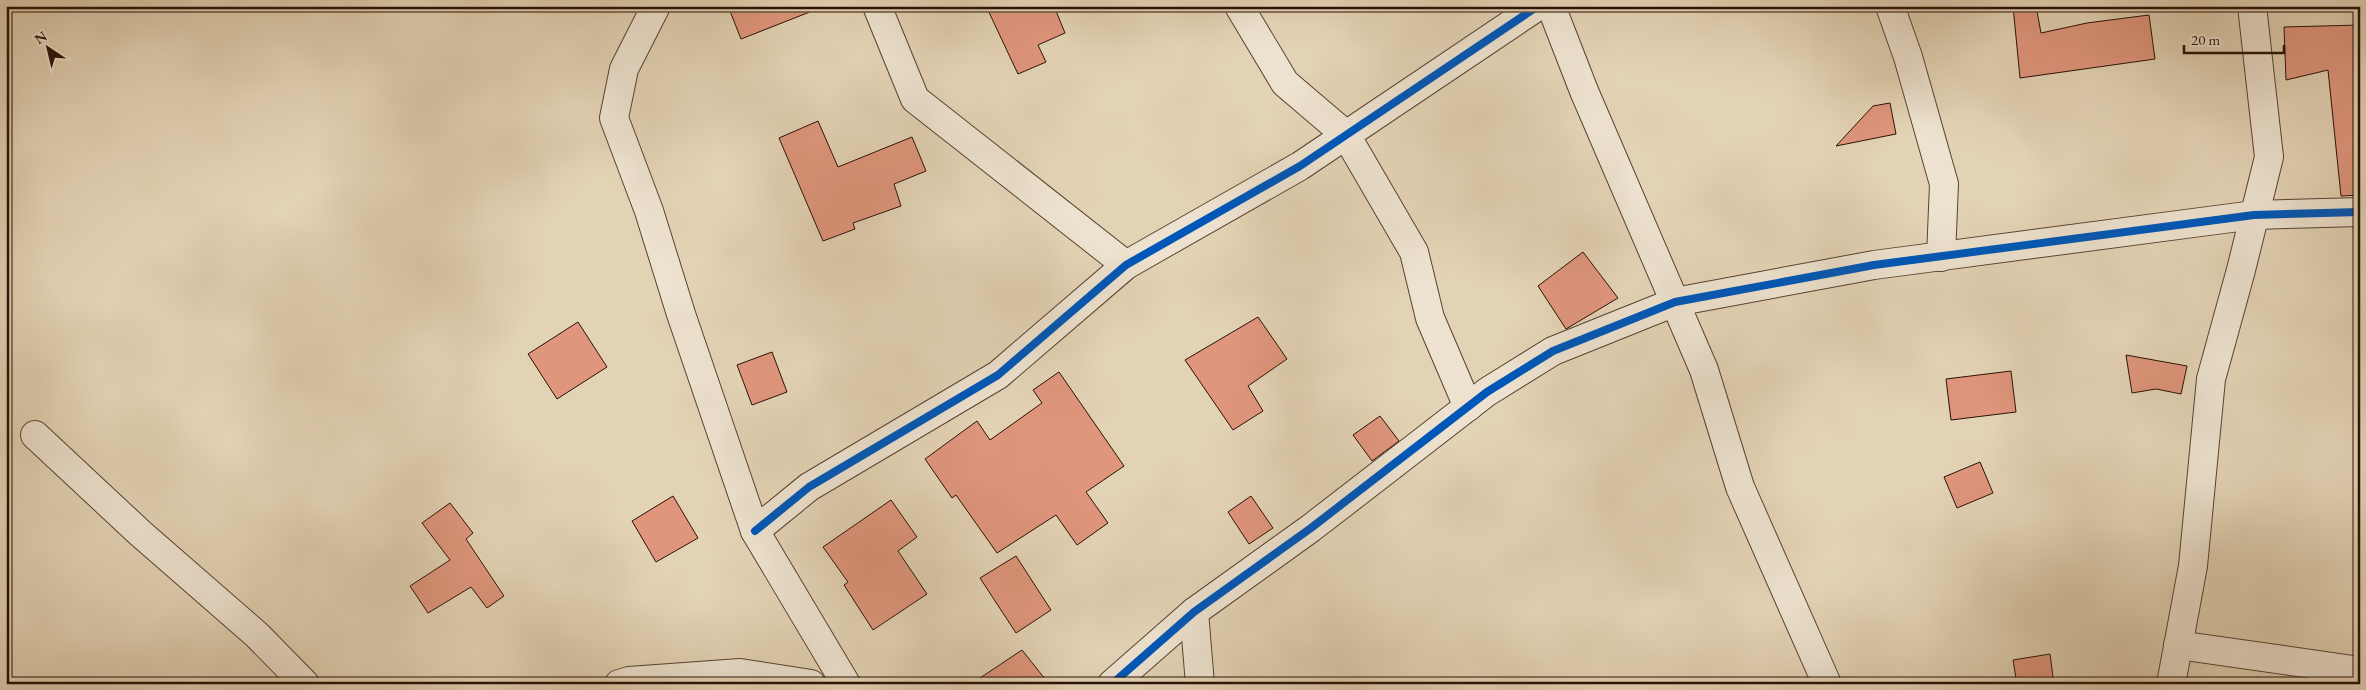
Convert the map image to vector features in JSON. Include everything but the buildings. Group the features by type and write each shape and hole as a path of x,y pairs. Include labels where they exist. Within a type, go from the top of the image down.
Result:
{"street":[{"path":"656,6 624,69 614,118 649,211 755,531 846,684"},
{"path":"877,6 915,99 1126,265"},
{"path":"1239,6 1285,83 1346,135 1414,252 1430,318 1468,407"},
{"path":"755,531 809,487 998,374 1126,265 1300,166 1538,6"},
{"path":"1551,6 1584,90 1704,370 1740,487 1827,684"},
{"path":"1890,6 1908,57 1944,184 1941,257"},
{"path":"2171,684 2193,566 2211,379 2269,157 2252,6"},
{"path":"1112,684 1194,612 1311,528 1487,392 1554,351 1675,302 1874,265 2254,215 2360,212"},
{"path":"35,435 140,533 257,635 305,684"},
{"path":"1194,612 1200,684"},
{"path":"2178,645 2360,671"},
{"path":"619,684 629,681 740,673 811,684"}],"cycle path":[{"path":"755,531 809,487 998,375 1126,265 1300,166 1538,6"},
{"path":"1112,684 1194,612 1311,528 1487,392 1553,351 1675,302 1874,265 2254,215 2360,212"}]}
